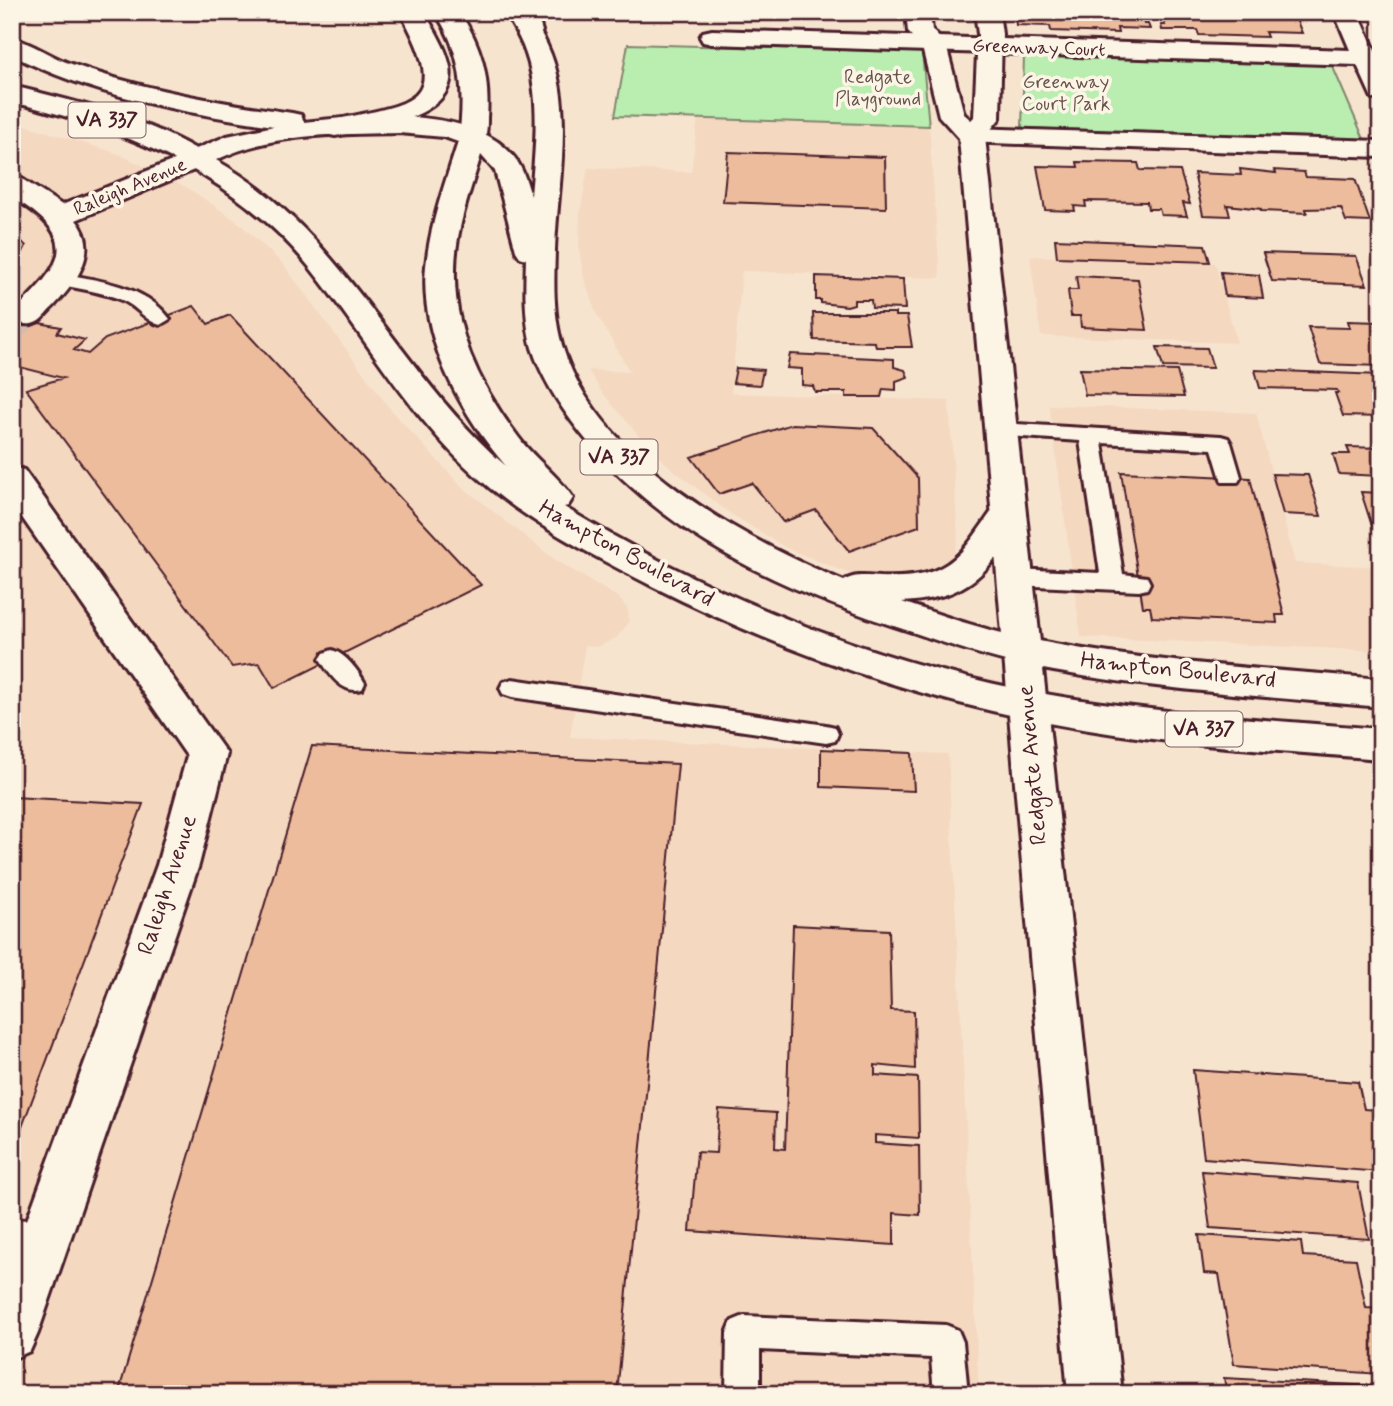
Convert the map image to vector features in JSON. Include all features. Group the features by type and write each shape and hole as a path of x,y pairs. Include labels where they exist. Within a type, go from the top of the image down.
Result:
{"main road":[{"path":"335,128 410,110 428,99 435,91 440,72 437,60 412,12"},
{"path":"447,12 466,43 475,72 476,102 471,139 440,268 442,307 453,353 475,394 513,452 548,491 624,556"},
{"path":"918,12 920,32 934,45 952,116 972,136 1381,149"},
{"path":"972,136 987,118 988,12"},
{"path":"1346,12 1381,93"},
{"name":"Hampton Boulevard","path":"524,18 542,62 548,89 540,285 543,328 558,372 580,409 611,449 643,479 702,524 746,551 819,586 887,611 1021,651 1084,662 1381,693"},
{"name":"Greenway Court","path":"712,37 1366,58"},
{"path":"12,45 56,67 200,108 335,128 427,127 455,132 471,139 499,157 509,171 540,285"},
{"name":"Hampton Boulevard","path":"12,94 116,123 197,159 251,195 302,240 433,412 477,459 547,513 707,600 805,639 905,674 1029,706 1093,717 1381,744"},
{"name":"Raleigh Avenue","path":"26,316 56,289 74,257 72,234 59,217 248,139 335,128"},
{"name":"Redgate Avenue","path":"972,136 1095,1394"},
{"path":"12,185 59,217"},
{"name":"Raleigh Avenue","path":"12,478 207,754 178,865 29,1235 12,1333"},
{"path":"819,586 892,591 941,584 975,561 1008,513"}],"lane":[{"path":"61,279 127,294 153,310 160,319"},
{"path":"1000,430 1222,443 1230,477"},
{"path":"1090,436 1113,582"},
{"path":"1015,577 1139,583"},
{"path":"332,659 353,683"},
{"path":"512,688 826,734"},
{"path":"743,1394 744,1333 946,1342 950,1394"}],"shaded area":[{"path":"698,118 929,126 940,278 742,271 731,393 949,401 958,538 955,551 947,562 936,570 902,581 860,578 786,548 728,512 671,468 639,436 601,391 588,370 630,372 596,313 584,278 579,249 580,214 588,168 691,172"},
{"path":"12,121 119,154 188,188 238,222 283,264 391,410 461,486 554,559 619,598 628,610 629,623 616,638 597,647 585,645 570,737 948,754 979,1394 12,1394"},
{"path":"1030,256 1215,263 1237,343 1041,336"},
{"path":"1049,405 1256,413 1295,563 1381,567 1381,651 1081,637"}],"green space":[{"name":"Redgate Playground","path":"628,44 922,52 929,126 615,116"},
{"name":"Greenway Court Park","path":"1024,55 1332,65 1364,139 1022,128"}],"building":[{"path":"794,12 859,12 859,18 794,16"},
{"path":"1014,12 1141,12 1144,24 1148,24 1150,29 1117,28 1118,33 1051,31 1050,26 1016,25"},
{"path":"1161,12 1293,12 1302,33 1265,32 1267,37 1199,35 1197,30 1162,30 1161,25 1165,25"},
{"path":"728,152 885,157 886,208 723,202"},
{"path":"1077,162 1138,163 1140,170 1180,171 1190,204 1183,203 1187,216 1161,215 1159,209 1148,209 1147,202 1085,201 1086,207 1074,206 1075,211 1045,210 1037,166 1078,167"},
{"path":"1240,169 1276,173 1275,170 1304,172 1306,177 1355,179 1370,222 1346,221 1341,208 1306,209 1307,213 1261,211 1227,205 1230,216 1203,215 1194,173 1241,175"},
{"path":"12,232 26,246 12,273"},
{"path":"1055,239 1205,245 1210,262 1057,257"},
{"path":"1263,253 1356,256 1367,285 1272,281"},
{"path":"1221,272 1259,275 1263,298 1225,296"},
{"path":"816,276 903,279 905,309 872,308 871,300 854,300 854,304 847,306 821,303 821,300 816,300"},
{"path":"1076,276 1138,279 1147,330 1081,327 1080,316 1071,316 1068,290 1078,290"},
{"path":"194,306 208,324 230,315 481,585 274,688 259,663 232,667 26,389 63,378 16,366 12,368 12,318 61,327 57,333 85,340 74,350 88,354 105,339"},
{"path":"813,313 895,313 895,316 907,316 912,347 876,347 875,342 814,340"},
{"path":"1348,321 1379,322 1381,366 1320,364 1308,327 1350,328"},
{"path":"1157,347 1207,348 1213,368 1163,367"},
{"path":"790,354 894,359 894,367 905,370 908,377 896,381 896,390 883,389 881,397 846,397 846,392 815,392 813,386 802,385 802,369 787,368"},
{"path":"736,368 763,370 760,385 733,383"},
{"path":"1080,369 1177,371 1184,397 1085,395"},
{"path":"1255,370 1381,375 1381,417 1343,416 1335,393 1338,393 1337,390 1260,388"},
{"path":"792,424 873,428 918,478 919,526 849,551 816,510 783,522 752,483 719,494 691,457"},
{"path":"1347,447 1381,448 1381,476 1339,474 1333,454 1350,454"},
{"path":"1121,472 1250,478 1284,615 1276,615 1277,623 1152,617 1150,607 1143,607"},
{"path":"1272,474 1308,475 1321,516 1283,514"},
{"path":"1361,492 1381,493 1381,527 1372,526"},
{"path":"312,746 678,764 617,1394 118,1394"},
{"path":"821,749 912,753 914,791 821,787"},
{"path":"12,797 143,804 19,1135 12,1135"},
{"path":"793,925 889,930 891,1010 914,1011 915,1069 875,1065 875,1075 918,1078 919,1138 875,1135 875,1143 919,1146 920,1215 894,1213 894,1245 690,1231 697,1152 716,1153 719,1109 776,1113 775,1148 785,1149"},
{"path":"1193,1070 1358,1082 1364,1109 1381,1110 1381,1144 1374,1144 1380,1172 1204,1158"},
{"path":"1202,1171 1358,1183 1369,1239 1210,1228"},
{"path":"1199,1235 1301,1242 1303,1256 1356,1259 1366,1308 1381,1309 1381,1374 1234,1364 1219,1274 1204,1273"},
{"path":"1224,1378 1372,1386 1373,1394 1227,1394"}],"tunnel":[{"path":"12,327 26,316"}]}
